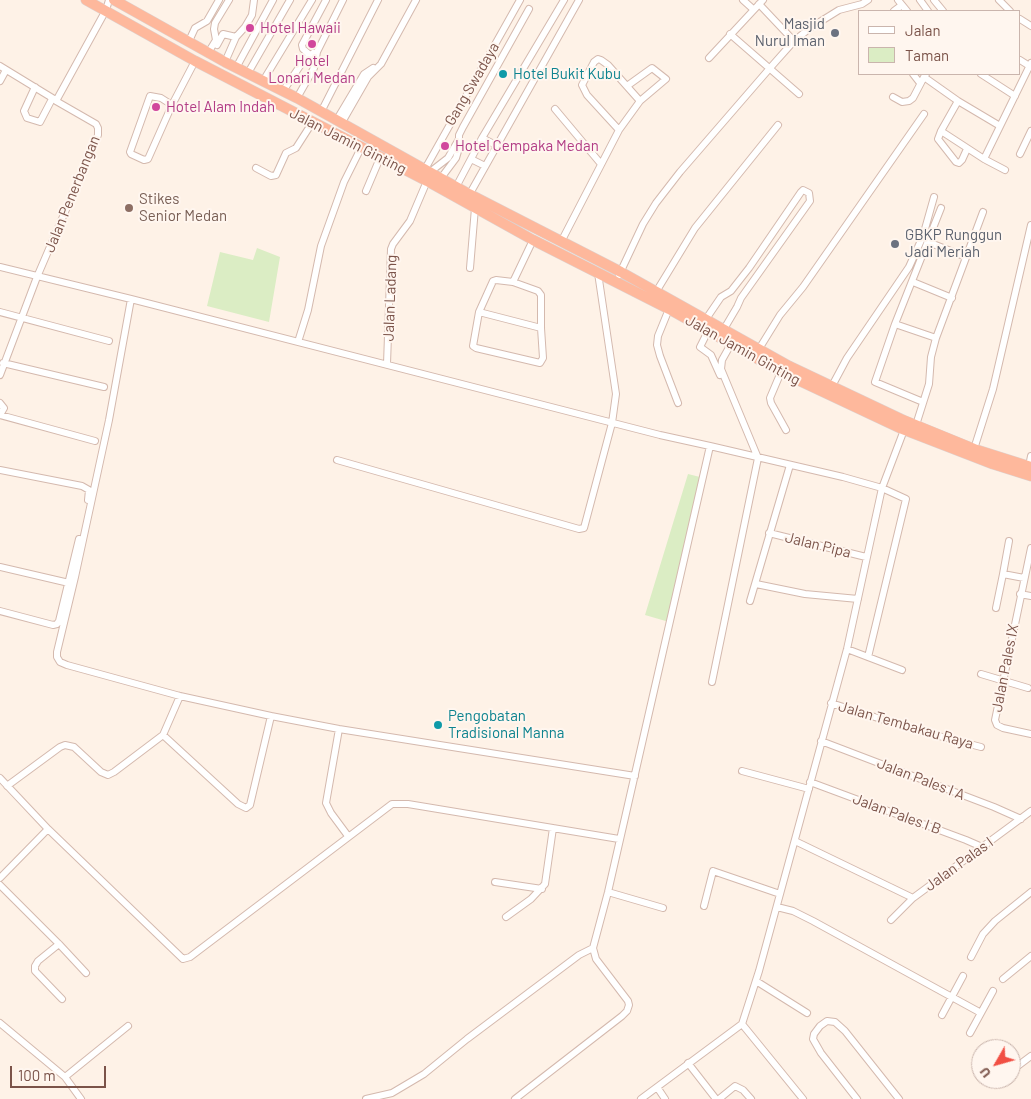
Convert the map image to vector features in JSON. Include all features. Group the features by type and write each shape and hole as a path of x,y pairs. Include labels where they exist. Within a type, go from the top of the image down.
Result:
{"highway":[{"name":"Jalan Jamin Ginting","path":"86,0 108,5 195,61 380,158 440,178 454,191"},
{"name":"Jalan Jamin Ginting","path":"114,0 236,68 297,98 454,191 621,272 902,426 916,426 974,448 1030,466"},
{"name":"Jalan Jamin Ginting","path":"467,198 475,208 533,240 669,309 781,372 992,464 1030,466"}],"street":[{"path":"210,54 216,40 215,23 229,0"},
{"path":"225,62 236,37 252,15 254,0"},
{"path":"236,68 273,0"},
{"path":"248,73 290,0"},
{"path":"263,80 312,0"},
{"path":"314,53 303,49 302,45 326,0"},
{"path":"283,91 304,60 314,53 343,0"},
{"path":"321,112 378,0"},
{"path":"338,123 364,74 381,64 416,0"},
{"name":"Gang Swadaya","path":"427,174 520,0"},
{"path":"454,191 482,138 564,0"},
{"path":"467,198 579,0"},
{"path":"743,0 753,9"},
{"path":"615,282 643,224 656,203 680,172 794,41 810,28 839,10 862,4 868,0"},
{"path":"934,0 942,10"},
{"path":"999,0 1009,10"},
{"path":"189,41 195,28 206,21 218,2 223,9"},
{"path":"709,58 761,2 794,41"},
{"path":"35,86 24,111 27,118 40,122 108,5"},
{"path":"427,174 451,155 467,120 529,9"},
{"path":"730,34 799,94"},
{"path":"210,54 222,35 236,37"},
{"path":"297,98 314,68 314,53"},
{"path":"619,130 587,95 582,85 594,62 598,59 604,61 640,101"},
{"path":"304,60 314,68"},
{"path":"172,105 161,98 151,96 148,98 130,152 133,155 145,161 148,159 172,105 195,61"},
{"path":"984,159 1030,65"},
{"path":"0,81 3,68"},
{"name":"Jalan Penerbangan","path":"0,375 37,277 98,132 96,124 3,68"},
{"path":"628,86 651,68 666,79"},
{"path":"561,242 619,130 640,101 673,75"},
{"path":"983,75 1015,96"},
{"path":"894,97 902,102 909,101 913,98 924,78 1000,126"},
{"path":"958,101 938,137 939,141 956,162 959,163 962,160 967,149"},
{"path":"555,110 601,164"},
{"path":"759,349 780,315 803,287 924,114"},
{"path":"256,168 272,176 276,175 286,153 296,148 312,123"},
{"path":"656,292 695,228 778,125"},
{"path":"941,131 967,149 1005,170"},
{"path":"1020,154 1031,131"},
{"path":"482,138 496,145"},
{"path":"440,178 456,158 459,140"},
{"path":"298,342 307,315 321,246 344,182 360,148"},
{"path":"366,191 380,158"},
{"path":"471,159 485,166"},
{"name":"Jalan Ladang","path":"387,364 391,249 410,221 427,174"},
{"path":"706,319 721,297 731,291 749,268 802,190 809,193 810,201 757,273 724,329"},
{"path":"832,386 848,358 909,267 923,236 934,196"},
{"path":"470,268 475,208"},
{"path":"924,402 875,382 895,324 941,208"},
{"path":"786,212 797,219"},
{"path":"916,426 924,402 936,338 983,212"},
{"path":"974,448 993,389 1031,224"},
{"path":"775,230 784,237"},
{"path":"514,282 533,240"},
{"path":"928,242 966,257"},
{"path":"762,250 770,255"},
{"path":"0,267 387,364 612,423 843,477 882,488 905,497 907,500 888,572 874,640 868,657"},
{"path":"749,268 757,273"},
{"path":"337,460 581,529 585,526 612,423 616,394 598,273"},
{"path":"494,280 514,282 538,291 541,294 540,328 543,358 540,362 476,348 473,342 479,312 494,280"},
{"path":"913,282 952,298"},
{"path":"731,291 741,298"},
{"path":"131,299 109,420 57,657 60,662 180,696 271,716 339,729 635,776"},
{"path":"669,309 658,336 657,345 678,403"},
{"path":"0,312 109,341"},
{"path":"479,312 540,328"},
{"path":"895,324 936,338"},
{"path":"708,331 701,348 712,356 756,457"},
{"path":"712,682 756,457 721,370 722,360 731,344"},
{"path":"3,363 104,387"},
{"path":"781,372 770,398 786,430"},
{"path":"0,403 4,408 0,415 95,441"},
{"path":"641,1099 742,1024 777,907 847,649 882,488 902,426"},
{"path":"515,1099 627,1011 629,1006 628,1001 596,959 593,948 608,892 710,446"},
{"path":"750,601 790,465"},
{"path":"0,470 82,486 89,490 59,621 54,625 0,611"},
{"name":"Jalan Pipa","path":"769,533 866,557"},
{"path":"996,608 1010,541"},
{"name":"Jalan Pales IX","path":"1031,548 1002,680 995,722 1003,728 1031,734"},
{"path":"0,567 69,583"},
{"path":"1003,574 1024,578"},
{"path":"756,584 805,594 858,599"},
{"path":"1020,594 1031,596"},
{"path":"847,649 902,670"},
{"path":"981,674 1028,688"},
{"path":"7,786 65,745 74,747 101,772 108,774 163,735 180,696"},
{"name":"Jalan Tembakau Raya","path":"831,703 912,729 981,748"},
{"path":"163,735 238,804 246,808 250,805 271,716"},
{"path":"339,729 326,803 348,836"},
{"name":"Jalan Pales I A","path":"821,741 1021,819"},
{"path":"742,771 809,789"},
{"path":"0,778 48,829 183,960 190,957 384,808 392,804 397,803 619,839"},
{"name":"Jalan Pales I B","path":"810,782 982,847"},
{"name":"Jalan Palas I","path":"891,920 913,898 1031,811"},
{"path":"506,917 531,899 545,884 553,828"},
{"path":"0,878 48,829"},
{"path":"795,841 913,898"},
{"path":"704,906 713,870 780,894"},
{"path":"495,882 542,889"},
{"path":"0,885 86,973"},
{"path":"608,892 663,908"},
{"path":"971,957 983,934 995,921 1031,892"},
{"path":"777,907 793,911 813,921 981,1013"},
{"path":"59,944 38,961 35,966 36,971 62,999"},
{"path":"366,1099 392,1093 424,1074 467,1039 579,955 593,948"},
{"path":"1003,979 1031,956"},
{"path":"942,1015 963,976"},
{"path":"756,980 807,1013"},
{"path":"970,1033 993,991"},
{"path":"857,1099 821,1053 813,1039 817,1030 827,1021 835,1022 845,1031 899,1099"},
{"path":"0,1023 65,1077 81,1099"},
{"path":"742,1024 803,1099"},
{"path":"65,1077 128,1026"},
{"path":"688,1063 712,1096 718,1099 735,1086 743,1090 751,1099"},
{"path":"657,1087 665,1099"}],"green space":[{"path":"257,248 280,257 269,322 207,306 220,252 253,260"},
{"path":"688,474 700,477 669,622 645,615"}],"place":[{"name":"Hotel Hawaii","path":"250,28"},
{"name":"Masjid Nurul Iman","path":"835,33"},
{"name":"Hotel Lonari Medan","path":"312,44"},
{"name":"Hotel Bukit Kubu","path":"503,74"},
{"name":"Hotel Alam Indah","path":"156,107"},
{"name":"Hotel Cempaka Medan","path":"445,146"},
{"name":"Stikes Senior Medan","path":"129,208"},
{"name":"GBKP Runggun Jadi Meriah","path":"895,244"},
{"name":"Pengobatan Tradisional Manna","path":"438,725"}]}
